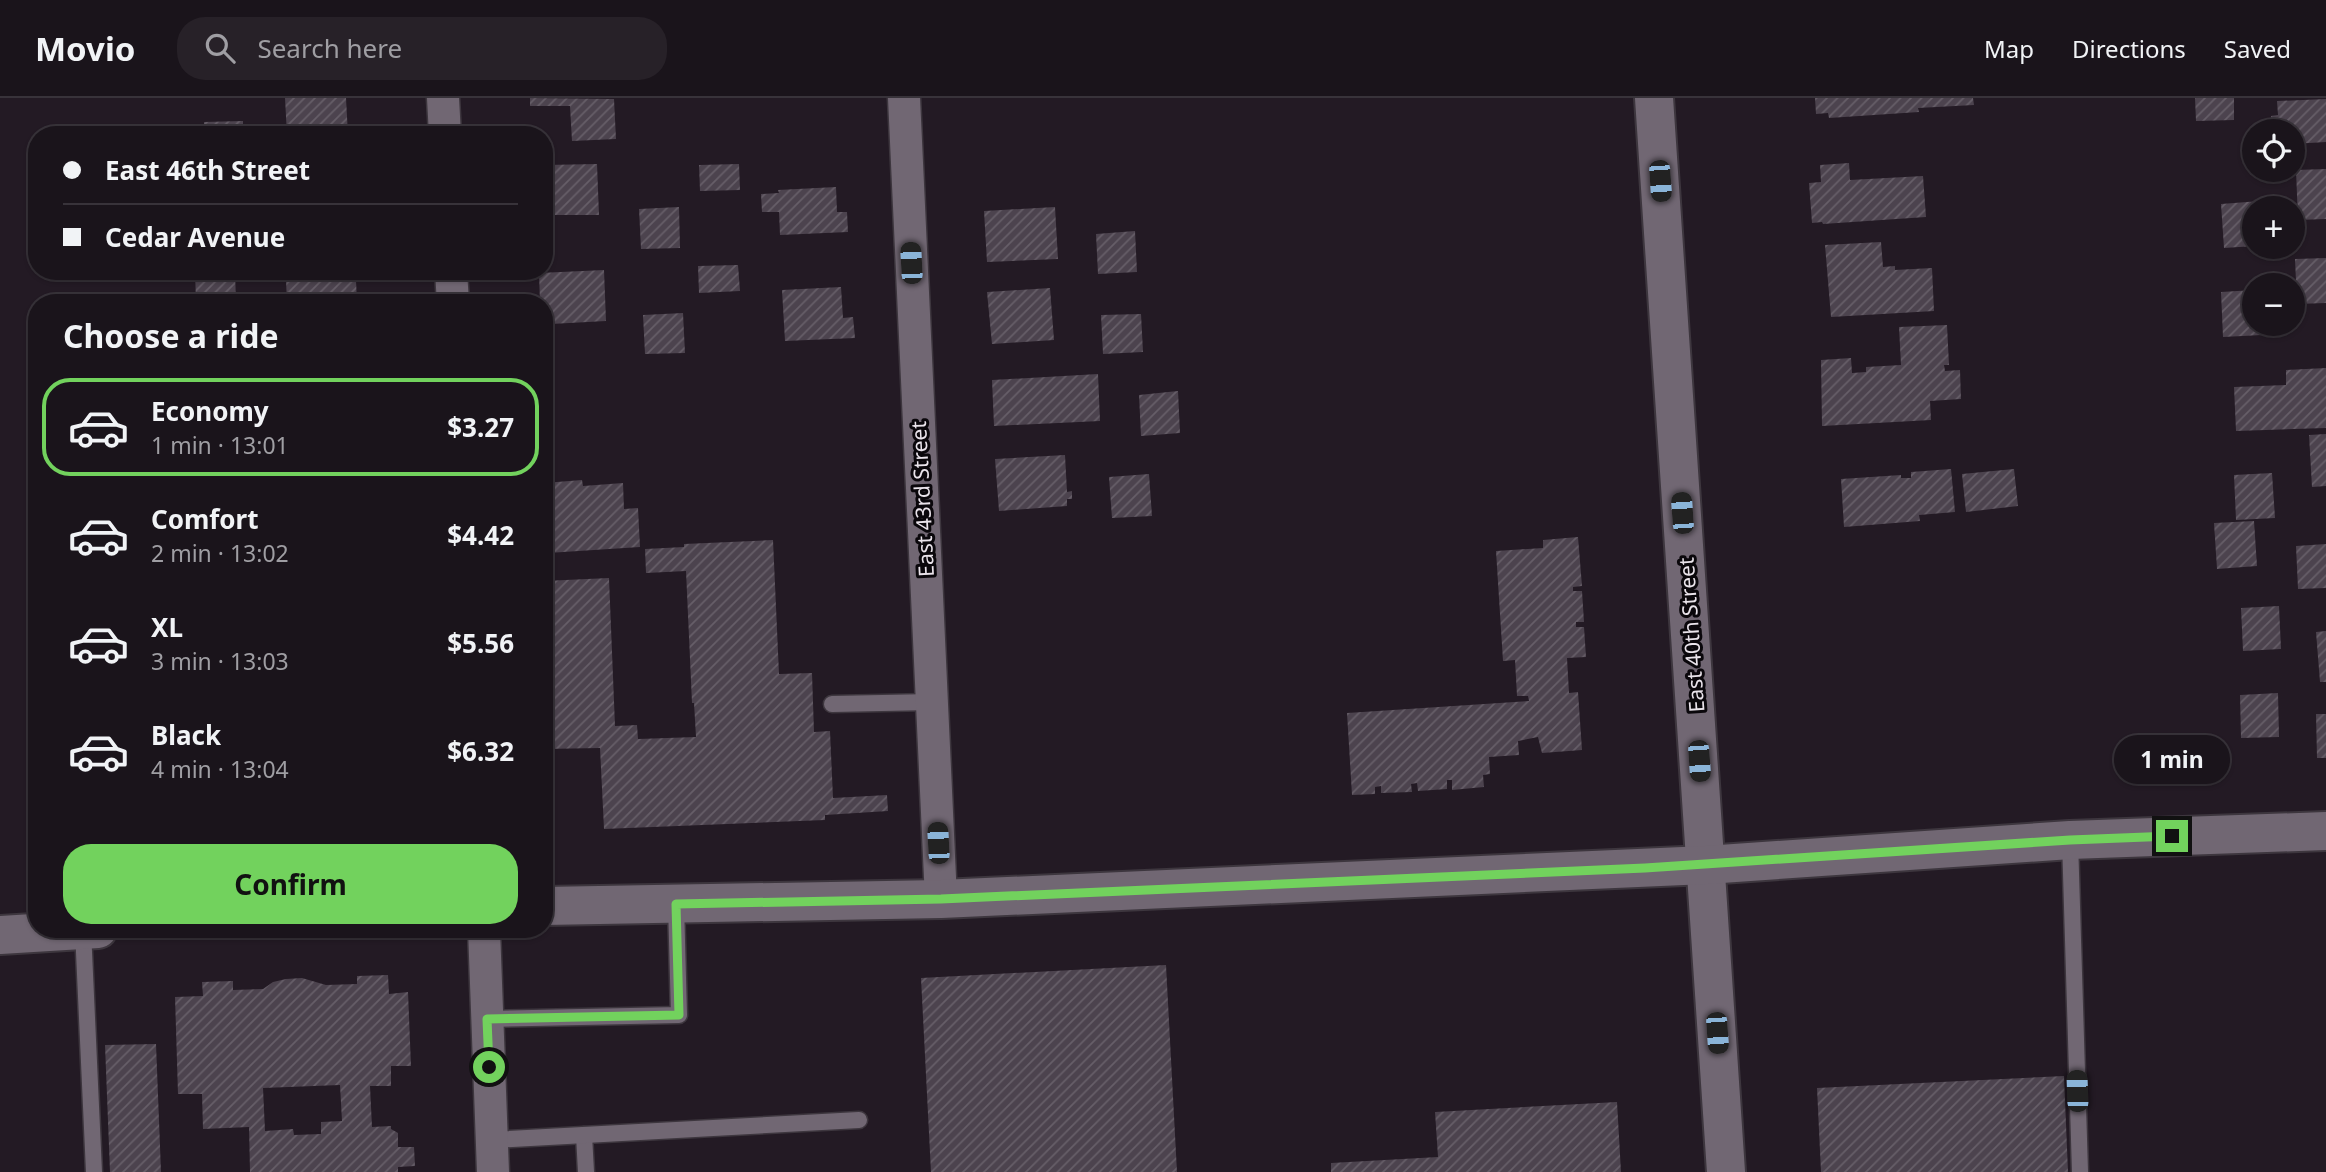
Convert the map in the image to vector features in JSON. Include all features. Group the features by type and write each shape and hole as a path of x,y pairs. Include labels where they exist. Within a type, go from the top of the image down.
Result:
{"street":[{"path":"443,98 445,126"},
{"name":"East 43rd Street","path":"904,98 941,899"},
{"name":"East 40th Street","path":"1654,98 1726,1172"},
{"path":"553,906 941,899 1706,865 2070,840 2326,831"},
{"path":"0,935 28,933"},
{"path":"484,938 494,1172"}],"lane":[{"path":"832,704 932,702"},
{"path":"2070,840 2080,1172"},
{"path":"487,1019 679,1015 676,904"},
{"path":"83,938 94,1172"},
{"path":"492,1140 859,1119"},
{"path":"584,1135 586,1172"}],"building":[{"path":"285,98 346,98 348,126 287,126"},
{"path":"530,98 614,99 616,139 572,141 570,106 530,106"},
{"path":"1815,98 1973,98 1974,105 1829,118 1828,113 1816,114"},
{"path":"2195,98 2234,98 2234,120 2196,121"},
{"path":"2326,99 2326,142 2305,143 2305,119 2271,119 2271,116 2278,115 2277,101"},
{"path":"243,121 243,126 204,126 204,122"},
{"path":"1849,163 1850,180 1923,176 1926,217 1812,223 1809,183 1821,182 1820,165"},
{"path":"597,164 599,215 553,215 553,165"},
{"path":"739,164 740,190 700,191 699,165"},
{"path":"2326,169 2326,219 2305,220 2305,196 2297,196 2296,182 2305,182 2305,170"},
{"path":"836,187 837,212 847,212 848,232 780,235 779,212 762,212 761,194 779,193 778,190"},
{"path":"2242,202 2242,247 2224,248 2221,204"},
{"path":"679,207 680,248 641,249 639,209"},
{"path":"1055,207 1058,259 987,262 984,211"},
{"path":"1135,231 1137,272 1098,274 1096,234"},
{"path":"1881,242 1883,267 1895,266 1895,270 1932,268 1934,311 1831,317 1825,245"},
{"path":"2326,258 2326,303 2305,304 2305,273 2296,273 2295,259"},
{"path":"738,265 740,291 699,293 698,266"},
{"path":"604,270 606,321 553,324 553,294 540,294 539,280 553,280 553,272"},
{"path":"195,280 235,280 236,294 196,294"},
{"path":"286,280 356,280 357,294 287,294"},
{"path":"841,287 843,318 853,317 855,338 785,341 782,290"},
{"path":"1050,288 1054,340 992,344 987,292"},
{"path":"2242,291 2242,336 2223,337 2221,292"},
{"path":"683,313 685,353 645,354 643,315"},
{"path":"1141,314 1143,352 1103,354 1101,315"},
{"path":"1947,325 1949,365 1944,365 1945,371 1960,370 1961,399 1930,401 1931,420 1822,426 1821,360 1851,358 1852,373 1866,372 1866,367 1901,365 1899,327"},
{"path":"2326,368 2326,428 2236,431 2234,387 2286,385 2286,370"},
{"path":"1098,374 1100,421 994,426 992,380"},
{"path":"1178,391 1180,433 1141,436 1139,395"},
{"path":"2326,434 2326,486 2312,487 2309,435"},
{"path":"1065,455 1067,492 1072,491 1072,499 1067,499 1067,506 999,511 995,459"},
{"path":"1951,469 1955,512 1919,515 1920,521 1844,527 1841,479 1901,475 1901,478 1911,478 1911,472"},
{"path":"2014,469 2018,506 1966,512 1962,474"},
{"path":"2272,473 2275,518 2236,520 2234,475"},
{"path":"1149,474 1152,516 1112,518 1109,477"},
{"path":"582,480 583,486 623,483 624,509 638,508 640,547 553,553 553,482"},
{"path":"2254,521 2257,566 2217,569 2214,523"},
{"path":"1578,537 1582,586 1573,587 1573,591 1582,591 1584,622 1576,622 1576,627 1584,627 1586,657 1567,658 1569,693 1578,692 1582,750 1542,753 1538,737 1518,741 1519,755 1489,757 1490,774 1483,775 1484,787 1452,790 1452,780 1447,780 1447,789 1418,791 1417,783 1411,784 1412,792 1381,793 1381,786 1375,787 1375,794 1352,795 1347,713 1529,701 1528,696 1517,696 1515,660 1503,661 1496,551 1543,548 1543,540"},
{"path":"773,540 779,674 812,673 814,732 830,731 833,798 887,795 888,811 825,815 825,820 604,829 600,748 553,749 553,581 609,578 615,726 637,725 638,739 696,737 686,571 646,573 645,549 684,547 684,544"},
{"path":"2326,544 2326,588 2298,589 2296,546"},
{"path":"2279,606 2281,649 2243,651 2241,608"},
{"path":"2326,631 2326,682 2320,682 2316,632"},
{"path":"2278,693 2279,737 2241,738 2240,695"},
{"path":"2316,714 2326,714 2326,758 2317,758"},
{"path":"1166,965 1177,1172 931,1172 921,978"},
{"path":"388,975 389,994 408,992 411,1066 391,1066 391,1086 370,1086 372,1127 391,1126 391,1129 398,1133 398,1147 414,1147 415,1166 398,1167 398,1172 250,1172 249,1127 203,1129 202,1094 178,1094 175,997 203,996 202,982 233,981 233,990 263,989 273,982 302,978 326,985 357,984 357,976","holes":["340,1085 342,1121 321,1122 321,1134 294,1135 293,1129 265,1131 263,1088"]},
{"path":"156,1044 161,1172 110,1172 105,1045"},
{"path":"2064,1076 2068,1172 1821,1172 1817,1088"},
{"path":"1617,1102 1621,1172 1331,1172 1331,1163 1438,1157 1435,1112"}],"route":[{"path":"489,1067 487,1019 679,1015 676,904 941,899 1645,868 2070,840 2172,836"}]}
